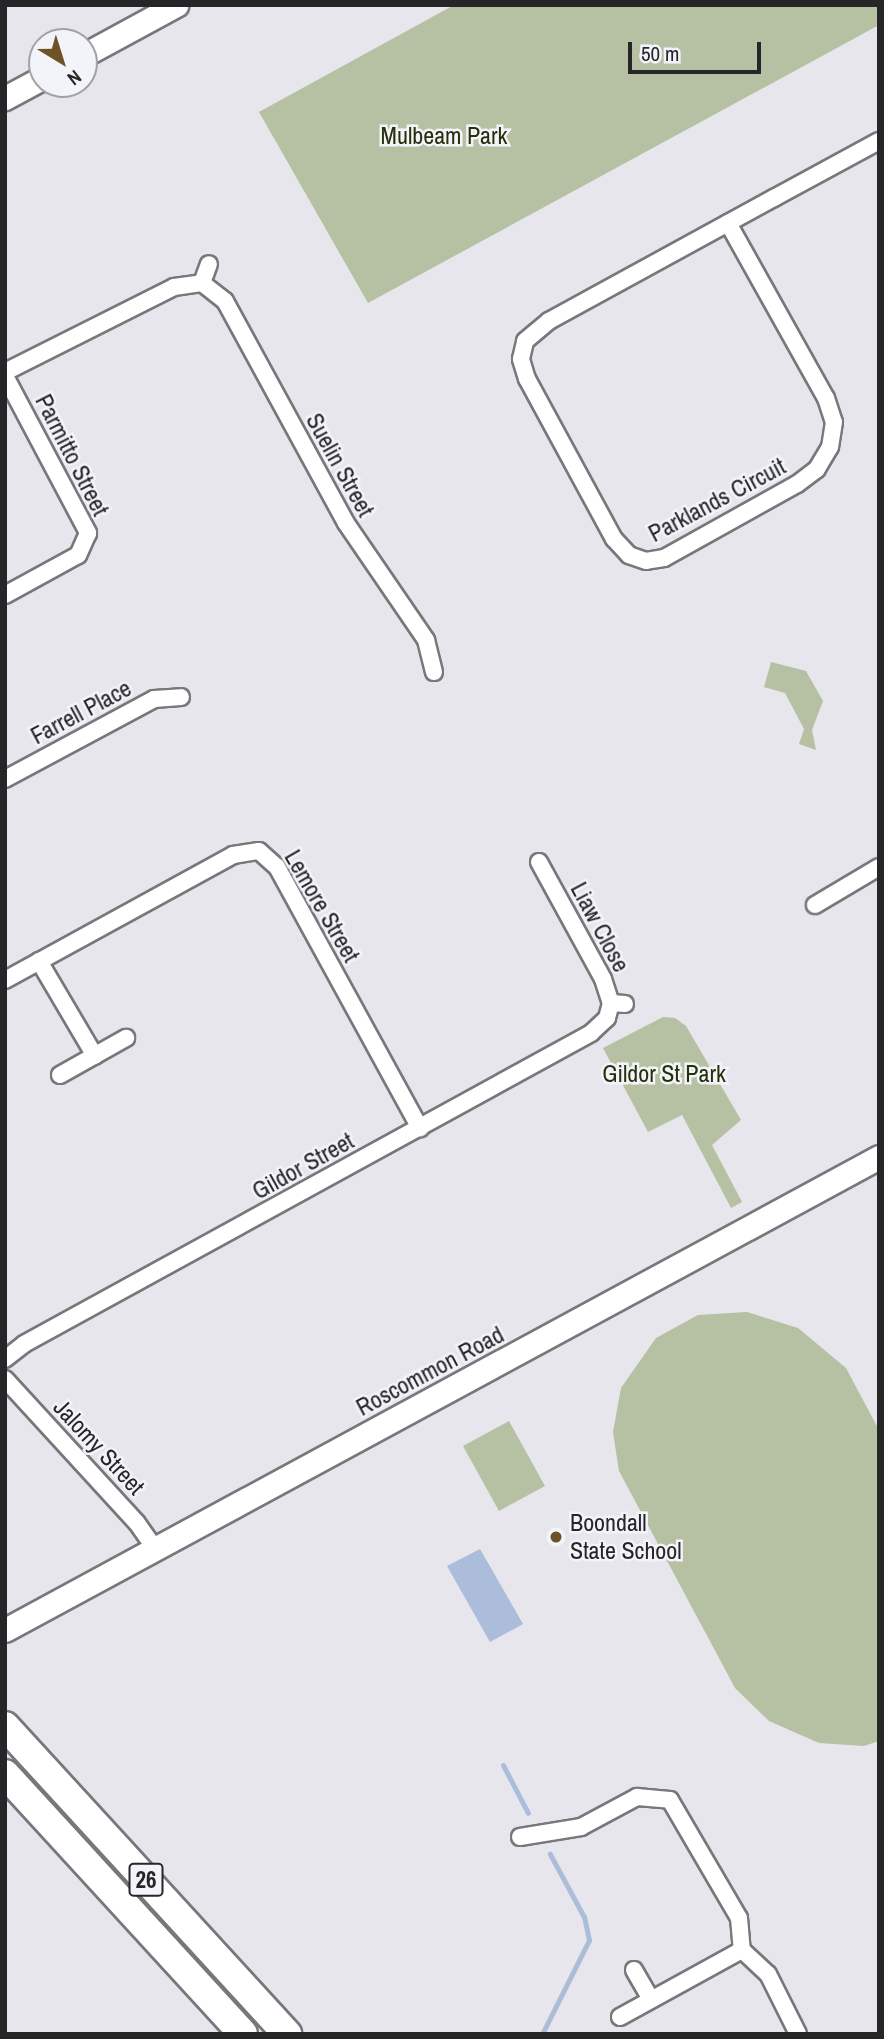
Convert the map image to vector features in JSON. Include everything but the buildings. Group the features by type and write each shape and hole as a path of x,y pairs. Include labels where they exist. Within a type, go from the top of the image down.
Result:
{"highway":[{"name":"26","path":"5,1727 287,2034"},
{"name":"26","path":"5,1774 243,2034"}],"street":[{"path":"98,47 176,5"},
{"path":"5,98 28,86"},
{"name":"Parklands Circuit","path":"728,223 826,398 834,422 830,447 817,469 797,484 664,558 646,561 629,555 614,539 527,379 522,351 537,328 728,223 879,141"},
{"path":"5,374 174,286 202,283 209,264"},
{"name":"Suelin Street","path":"202,283 225,301 346,523 426,640 434,672"},
{"name":"Parmitto Street","path":"5,374 88,533 78,555 5,595"},
{"name":"Farrell Place","path":"5,779 154,699 181,696"},
{"name":"Lemore Street","path":"5,980 233,855 254,850 264,853 277,867 420,1128"},
{"name":"Liaw Close","path":"539,862 618,1003"},
{"path":"815,905 879,867"},
{"path":"39,961 95,1056"},
{"name":"Gildor Street","path":"5,1359 24,1344 596,1030 618,1003"},
{"path":"60,1075 126,1038"},
{"name":"Roscommon Road","path":"5,1630 878,1158"},
{"name":"Jalomy Street","path":"5,1379 137,1523 155,1549"},
{"path":"520,1837 567,1832 637,1797 662,1796 678,1808 739,1918 742,1950 768,1974 798,2034"},
{"path":"620,2017 742,1950"},
{"path":"634,1970 651,2000"}],"green space":[{"name":"Mulbeam Park","path":"454,5 879,5 879,25 368,303 259,112"},
{"path":"771,662 806,671 823,701 812,730 816,750 799,744 804,729 785,693 764,687"},
{"name":"Gildor St Park","path":"663,1017 675,1018 686,1026 741,1120 712,1145 742,1202 731,1208 682,1115 648,1132 603,1048"},
{"path":"747,1312 798,1328 846,1368 879,1430 879,1741 864,1746 819,1743 769,1721 735,1688 619,1471 613,1432 621,1388 656,1338 698,1315"},
{"path":"509,1421 545,1486 499,1511 463,1446"}],"water":[{"path":"480,1549 523,1624 490,1642 447,1566"}],"waterway":[{"path":"503,1765 528,1813"},
{"path":"542,2034 589,1940 584,1917 550,1854"}],"place":[{"name":"Boondall State School","path":"556,1537"}]}
